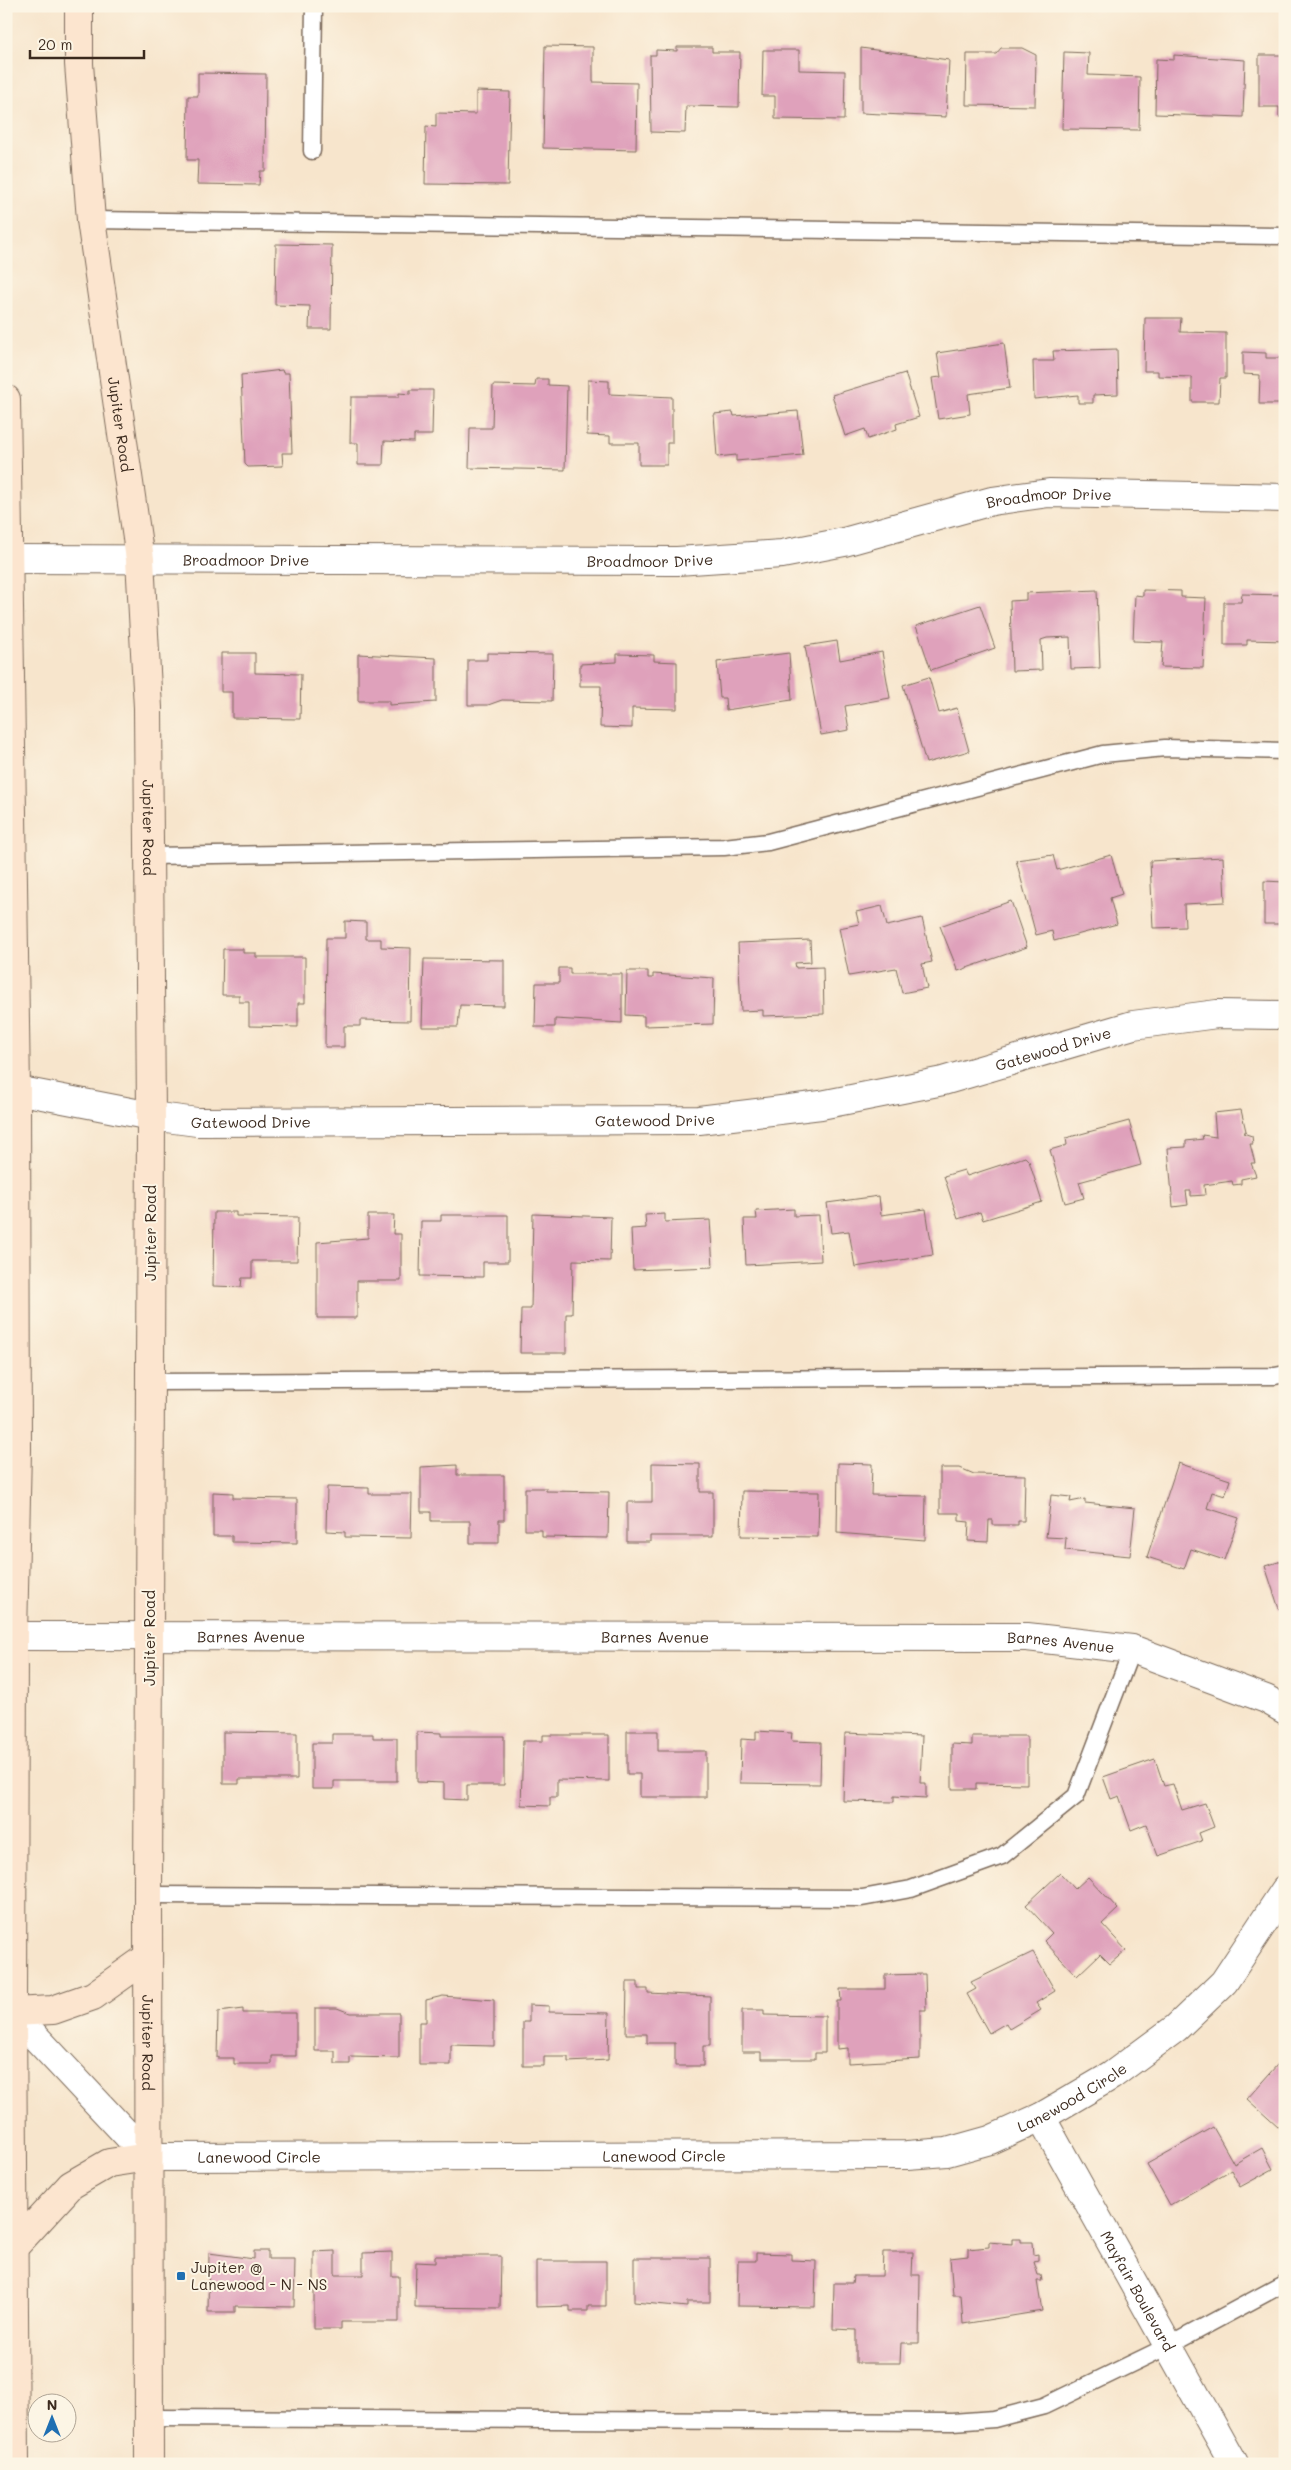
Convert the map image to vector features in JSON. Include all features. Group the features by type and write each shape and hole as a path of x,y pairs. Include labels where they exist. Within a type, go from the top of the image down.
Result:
{"main road":[{"name":"Jupiter Road","path":"79,6 79,64 91,220 140,559 148,708 151,1116 148,1895 149,2464"},
{"path":"6,399 12,1350 17,1450 9,1738 9,2012 15,2246 10,2347 15,2464"},
{"path":"9,2012 53,2010 94,1996 148,1957"},
{"path":"15,2246 70,2185 109,2163 148,2157"}],"street":[{"name":"Broadmoor Drive","path":"8,559 677,561 782,554 844,542 992,501 1049,493 1285,498"},
{"name":"Gatewood Drive","path":"11,1089 151,1116 197,1122 699,1120 821,1105 943,1081 1133,1025 1217,1014 1285,1015"},
{"name":"Barnes Avenue","path":"13,1636 1027,1637 1132,1649 1266,1699 1285,1710"},
{"name":"Lanewood Circle","path":"148,2157 908,2155 947,2152 990,2140 1041,2118 1111,2076 1176,2028 1224,1982 1285,1890"},
{"path":"9,2012 148,2157"},
{"name":"Mayfair Boulevard","path":"1041,2118 1234,2464"}],"lane":[{"path":"312,151 314,6"},
{"path":"91,220 1285,236"},
{"path":"150,856 724,847 768,842 1103,754 1165,748 1285,751"},
{"path":"149,1382 1265,1376 1285,1374"},
{"path":"148,1895 862,1898 911,1889 1002,1856 1076,1796 1132,1649"},
{"path":"149,2418 942,2422 994,2419 1044,2406 1168,2346 1285,2283"}],"building":[{"path":"545,46 593,47 593,82 637,83 636,150 543,148"},
{"path":"677,47 712,47 712,52 740,52 739,107 686,106 685,133 651,132 650,55 656,55 656,50 677,51"},
{"path":"861,48 949,60 946,117 861,113"},
{"path":"1001,48 1022,48 1036,55 1035,106 966,105 967,54 996,54"},
{"path":"763,50 799,50 799,70 845,71 844,120 775,119 775,96 762,96"},
{"path":"1064,52 1089,53 1088,75 1140,77 1139,130 1062,129"},
{"path":"1174,55 1245,60 1243,117 1155,114 1156,59 1174,60"},
{"path":"1259,55 1285,55 1285,117 1279,117 1279,107 1259,107"},
{"path":"198,73 266,74 265,171 260,171 259,185 197,184 198,160 187,160 188,96 198,96"},
{"path":"476,91 510,92 508,185 425,184 426,126 436,127 436,113 476,114"},
{"path":"276,244 332,245 331,329 309,329 310,306 275,305"},
{"path":"1145,318 1181,318 1180,332 1226,333 1226,378 1220,378 1219,402 1192,402 1192,377 1158,376 1158,371 1144,371"},
{"path":"1004,343 1010,388 968,394 970,414 938,419 932,378 941,377 937,353"},
{"path":"1117,349 1118,394 1093,395 1093,403 1078,403 1078,395 1034,399 1033,361 1054,361 1053,351"},
{"path":"1243,352 1266,353 1266,358 1285,358 1285,404 1259,404 1260,375 1243,374"},
{"path":"282,370 283,373 289,373 292,453 282,453 283,466 248,467 245,464 241,375"},
{"path":"905,373 919,417 896,424 897,429 868,439 865,429 845,436 832,395"},
{"path":"536,379 548,379 548,385 567,386 565,470 469,468 470,428 492,428 493,385 535,386"},
{"path":"588,380 609,381 609,394 672,397 672,443 667,443 667,465 639,465 639,443 610,443 610,436 587,435"},
{"path":"410,390 433,390 432,435 414,435 414,442 384,441 383,465 358,465 358,443 350,443 351,397 399,397 399,393 410,394"},
{"path":"798,411 803,455 736,461 736,455 717,457 714,414 733,412 734,416"},
{"path":"1097,590 1100,668 1071,669 1070,637 1041,640 1042,670 1012,671 1010,601 1026,600 1026,593"},
{"path":"1143,590 1181,591 1181,597 1206,598 1203,668 1161,667 1163,642 1133,641 1135,595 1143,596"},
{"path":"1242,594 1285,595 1285,641 1247,640 1247,645 1224,645 1224,602 1241,602"},
{"path":"980,605 995,648 931,670 916,626"},
{"path":"837,641 840,660 882,652 890,698 845,706 849,730 821,735 805,646"},
{"path":"221,653 255,653 255,673 301,674 300,719 232,718 232,692 221,692"},
{"path":"487,653 553,654 552,701 502,700 488,705 468,705 468,660 487,660"},
{"path":"789,653 792,700 726,710 725,698 720,698 717,662"},
{"path":"358,654 436,658 436,702 389,705 389,701 358,701"},
{"path":"617,654 654,655 654,661 677,662 677,709 632,708 632,728 600,727 601,686 580,686 580,664 617,662"},
{"path":"929,677 939,713 957,708 969,751 926,763 903,685"},
{"path":"1053,855 1057,870 1111,855 1122,894 1110,898 1117,924 1054,941 1052,931 1036,935 1016,860"},
{"path":"1223,857 1225,902 1184,904 1185,927 1153,928 1150,861"},
{"path":"1264,881 1285,882 1285,924 1264,924"},
{"path":"1011,901 1027,947 958,971 940,926"},
{"path":"882,906 887,926 922,918 932,962 922,964 927,988 902,993 896,968 849,976 839,928 859,924 856,912"},
{"path":"345,921 366,922 366,939 381,939 381,947 411,948 410,1021 360,1020 360,1026 344,1026 344,1047 325,1047 326,938 345,938"},
{"path":"810,940 811,962 795,963 796,968 823,967 824,1014 763,1016 763,1010 741,1011 738,943"},
{"path":"223,949 243,949 243,953 256,953 256,957 305,957 305,1003 298,1003 298,1027 249,1026 249,1002 239,1002 239,995 222,995"},
{"path":"424,959 504,960 504,1006 460,1005 458,1027 422,1027"},
{"path":"559,968 570,968 570,974 622,974 622,1023 555,1019 555,1027 535,1027 536,983 559,983"},
{"path":"627,971 648,971 648,978 653,978 653,974 714,978 713,1024 644,1026 644,1016 626,1015"},
{"path":"1241,1110 1246,1131 1243,1133 1252,1136 1253,1144 1250,1144 1255,1163 1251,1163 1256,1176 1241,1179 1241,1184 1233,1185 1232,1181 1204,1185 1205,1195 1191,1196 1191,1191 1186,1191 1188,1205 1173,1207 1168,1148 1186,1147 1186,1141 1203,1139 1202,1135 1216,1137 1214,1113"},
{"path":"1129,1121 1141,1165 1079,1182 1084,1198 1065,1203 1050,1150 1067,1145 1066,1138"},
{"path":"1025,1157 1029,1161 1042,1202 983,1220 980,1212 958,1219 944,1176 964,1170 967,1176"},
{"path":"879,1196 881,1215 926,1209 933,1255 855,1267 849,1231 831,1233 827,1203"},
{"path":"794,1209 794,1216 819,1215 821,1261 746,1265 744,1219 757,1219 756,1211"},
{"path":"214,1212 236,1212 236,1216 298,1217 297,1261 252,1261 252,1278 242,1278 241,1287 213,1286"},
{"path":"533,1214 611,1217 610,1261 573,1260 572,1314 566,1314 566,1353 520,1353 521,1309 531,1309"},
{"path":"665,1214 665,1222 710,1220 713,1267 633,1270 631,1229 646,1228 645,1215"},
{"path":"368,1215 394,1215 393,1234 401,1234 401,1281 357,1281 357,1318 317,1318 317,1242 368,1238"},
{"path":"441,1215 508,1215 508,1262 483,1262 483,1277 420,1276 421,1221 441,1221"},
{"path":"652,1463 700,1464 700,1492 713,1492 713,1536 650,1536 650,1542 627,1542 627,1502 652,1502"},
{"path":"838,1463 872,1464 871,1495 926,1496 925,1540 837,1533"},
{"path":"1178,1463 1230,1480 1225,1496 1212,1492 1207,1508 1239,1518 1224,1560 1191,1549 1184,1569 1147,1557"},
{"path":"457,1465 457,1475 504,1475 504,1520 499,1520 499,1543 470,1543 470,1521 431,1521 431,1512 421,1512 421,1467"},
{"path":"940,1468 960,1468 974,1474 1025,1475 1024,1521 1018,1521 1018,1525 993,1525 993,1520 989,1520 988,1542 968,1541 969,1522 959,1521 959,1513 940,1513"},
{"path":"327,1487 369,1488 369,1494 412,1494 411,1538 345,1537 345,1532 326,1531"},
{"path":"525,1488 546,1488 546,1491 609,1492 608,1538 542,1537 542,1530 525,1530"},
{"path":"742,1491 819,1492 818,1537 741,1536"},
{"path":"213,1492 233,1493 233,1498 297,1499 297,1543 232,1542 232,1536 213,1536"},
{"path":"1051,1495 1071,1497 1070,1502 1085,1499 1085,1503 1135,1508 1130,1556 1065,1550 1066,1538 1046,1537"},
{"path":"1285,1560 1285,1607 1279,1609 1265,1566"},
{"path":"627,1731 658,1731 658,1751 706,1751 706,1797 640,1797 640,1774 627,1774"},
{"path":"756,1731 792,1733 791,1741 821,1742 820,1784 740,1783 741,1739 756,1740"},
{"path":"223,1732 297,1733 297,1779 239,1779 239,1784 223,1784"},
{"path":"417,1732 441,1733 441,1736 504,1736 504,1785 467,1785 467,1800 444,1799 444,1783 417,1782"},
{"path":"845,1733 922,1736 920,1783 926,1783 926,1798 894,1796 894,1802 843,1801"},
{"path":"332,1734 373,1734 373,1738 397,1738 397,1781 334,1781 334,1789 312,1789 312,1743 332,1743"},
{"path":"543,1735 609,1735 609,1781 557,1780 557,1797 550,1797 550,1806 521,1805 523,1741 543,1741"},
{"path":"972,1736 1027,1736 1027,1784 976,1783 976,1789 952,1789 952,1744 972,1745"},
{"path":"1155,1759 1164,1786 1173,1784 1182,1810 1205,1803 1214,1827 1199,1833 1202,1841 1158,1856 1146,1824 1131,1830 1119,1796 1111,1799 1103,1777"},
{"path":"1060,1873 1075,1889 1088,1877 1118,1909 1102,1924 1126,1950 1110,1964 1100,1954 1077,1976 1044,1941 1052,1933 1026,1905"},
{"path":"1033,1952 1055,1991 1036,2003 1041,2010 1009,2029 1006,2023 989,2033 967,1994 976,1989 971,1982"},
{"path":"925,1974 926,2010 920,2010 920,2059 848,2063 848,2048 837,2049 837,2001 841,2001 840,1989 885,1989 885,1975"},
{"path":"627,1982 638,1982 638,1989 648,1989 648,1993 710,1996 710,2046 703,2046 703,2066 675,2066 675,2043 647,2043 647,2034 626,2034"},
{"path":"443,1996 494,2000 494,2046 451,2045 451,2065 419,2065 419,2022 426,2022 426,2000"},
{"path":"529,2005 549,2006 549,2012 609,2013 608,2060 568,2062 568,2057 544,2057 544,2066 523,2066 523,2022 529,2022"},
{"path":"315,2008 337,2008 350,2013 399,2013 399,2058 350,2057 350,2064 335,2064 335,2051 315,2051"},
{"path":"243,2009 243,2013 296,2013 296,2056 272,2056 272,2064 234,2064 234,2058 217,2058 218,2012"},
{"path":"742,2010 764,2010 764,2015 825,2016 825,2053 815,2053 815,2059 761,2059 761,2052 742,2052"},
{"path":"1285,2056 1285,2121 1279,2128 1247,2099"},
{"path":"1213,2127 1234,2164 1262,2148 1273,2169 1240,2187 1231,2170 1170,2205 1147,2164"},
{"path":"1012,2239 1021,2239 1021,2242 1032,2242 1033,2255 1038,2254 1038,2261 1034,2262 1042,2281 1037,2281 1042,2311 963,2324 961,2295 953,2295 950,2258 968,2256 968,2249 989,2247 989,2242 1012,2244"},
{"path":"254,2251 268,2251 268,2259 295,2259 294,2307 235,2306 235,2312 208,2312 209,2253 254,2259"},
{"path":"335,2251 335,2275 363,2275 363,2253 392,2252 392,2276 399,2276 399,2322 341,2322 341,2329 314,2329 314,2252"},
{"path":"883,2252 913,2252 912,2275 920,2275 919,2343 901,2343 900,2363 856,2363 856,2330 833,2329 834,2283 852,2283 853,2276 882,2276"},
{"path":"756,2253 791,2254 791,2260 816,2261 815,2307 737,2306 738,2261 756,2261"},
{"path":"435,2256 501,2256 500,2308 415,2307 416,2262 435,2263"},
{"path":"634,2258 710,2258 710,2302 687,2302 687,2307 634,2302"},
{"path":"536,2261 606,2261 606,2306 588,2306 588,2311 570,2311 570,2306 536,2307"}],"place":[{"name":"Jupiter @ Lanewood - N - NS","path":"181,2276"}]}
